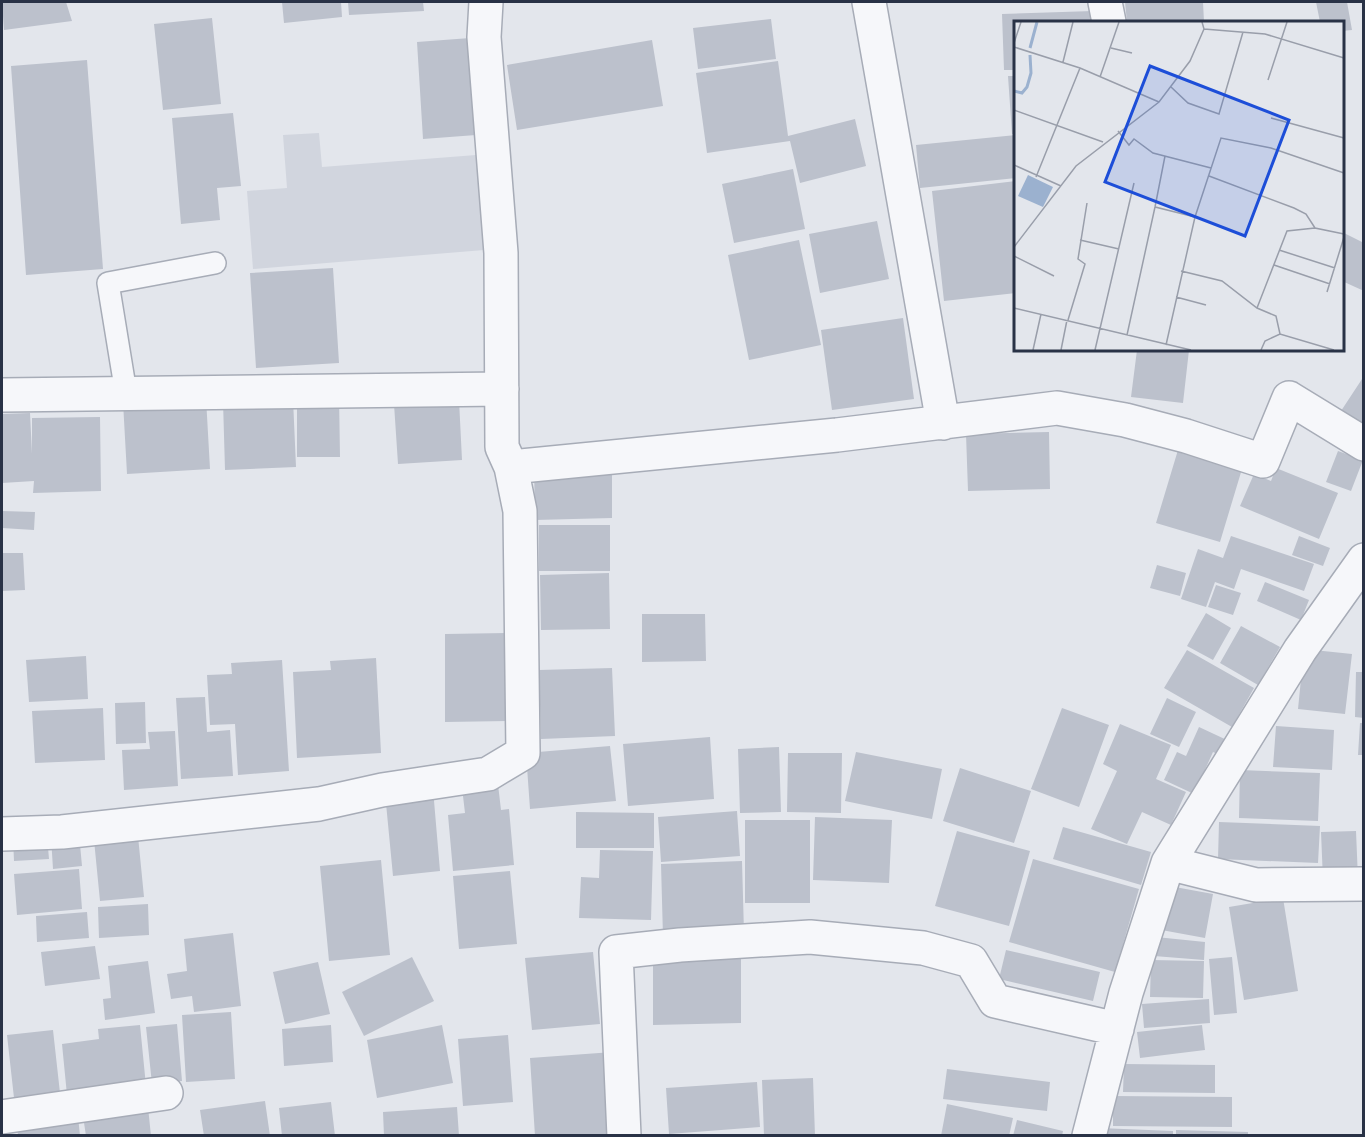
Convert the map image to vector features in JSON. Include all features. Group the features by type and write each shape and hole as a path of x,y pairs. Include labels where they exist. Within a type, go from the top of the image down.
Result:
{"street":[{"path":"2,834 62,831 319,804 382,790 488,774 523,753 520,511 511,467 502,447 501,253 484,37 486,2"},
{"path":"869,2 943,423"},
{"path":"1106,2 1109,21"},
{"path":"2,395 502,389"},
{"path":"511,467 825,437 1057,408 1125,420 1186,436 1263,461 1289,398 1364,444"},
{"path":"1089,1136 1117,1029 1168,863 1300,650 1364,560"},
{"path":"1168,863 1256,885 1364,884"},
{"path":"624,1136 616,952 680,945 810,937 923,948 971,961 995,1001 1117,1029"},
{"path":"2,1117 166,1093"}],"lane":[{"path":"126,393 108,283 215,263"}],"shaded area":[{"path":"319,133 322,167 476,155 484,250 253,269 247,191 287,188 283,135"}],"building":[{"path":"2,2 66,2 72,21 4,30"},
{"path":"282,2 341,2 342,17 284,23"},
{"path":"348,2 423,2 424,11 349,15"},
{"path":"1125,2 1203,2 1204,21 1127,21"},
{"path":"1316,2 1347,2 1352,30 1344,31 1344,21 1320,21"},
{"path":"1093,11 1093,21 1014,21 1014,70 1004,70 1002,14"},
{"path":"212,18 221,104 163,110 154,24"},
{"path":"771,19 776,59 698,69 693,28"},
{"path":"470,38 476,135 423,139 417,42"},
{"path":"652,40 663,106 517,130 507,65"},
{"path":"87,60 103,269 26,275 11,66"},
{"path":"778,61 788,136 855,119 866,166 800,183 790,141 707,153 696,73"},
{"path":"1008,76 1014,76 1014,134 1012,134"},
{"path":"233,113 241,186 217,188 220,220 181,224 172,118"},
{"path":"1014,135 1014,178 920,188 916,145"},
{"path":"793,169 805,229 734,243 722,184"},
{"path":"1014,181 1014,293 944,301 932,191"},
{"path":"877,221 889,279 820,293 809,234"},
{"path":"1344,233 1364,243 1364,291 1344,282"},
{"path":"799,240 821,345 749,360 728,255"},
{"path":"333,268 339,363 256,368 250,273"},
{"path":"903,318 914,399 832,410 821,330"},
{"path":"1137,351 1189,351 1183,403 1131,397"},
{"path":"1364,376 1364,426 1341,411"},
{"path":"297,395 339,395 340,457 297,457"},
{"path":"206,398 210,469 127,474 123,402"},
{"path":"293,399 296,467 225,470 223,401"},
{"path":"459,400 462,460 398,464 394,404"},
{"path":"30,413 32,454 32,418 100,417 101,491 33,493 34,481 2,483 2,414"},
{"path":"1049,432 1050,489 968,491 966,434"},
{"path":"1181,440 1245,459 1220,542 1156,523"},
{"path":"1338,451 1363,460 1351,491 1326,482"},
{"path":"612,465 612,518 535,520 534,466"},
{"path":"1276,468 1338,493 1319,539 1240,506 1254,474 1271,481"},
{"path":"2,511 35,512 34,530 2,528"},
{"path":"539,525 610,525 610,571 539,571"},
{"path":"1231,536 1314,564 1304,591 1241,569 1234,589 1215,582 1206,607 1181,599 1198,549 1223,558"},
{"path":"1299,536 1330,548 1323,566 1292,555"},
{"path":"2,553 23,553 25,590 2,591"},
{"path":"1157,565 1186,573 1180,596 1150,588"},
{"path":"609,573 610,629 541,630 540,575"},
{"path":"1265,582 1309,600 1301,620 1257,601"},
{"path":"1216,585 1241,593 1233,615 1208,607"},
{"path":"1206,613 1231,628 1213,660 1187,646"},
{"path":"642,614 705,614 706,661 642,662"},
{"path":"1241,626 1280,647 1258,685 1220,663"},
{"path":"507,633 508,721 445,722 445,634"},
{"path":"1304,649 1352,654 1345,714 1298,709"},
{"path":"1187,650 1254,688 1232,727 1164,688"},
{"path":"86,656 88,699 29,702 26,660"},
{"path":"376,658 381,753 297,758 293,672 331,670 330,661"},
{"path":"282,660 289,771 238,775 235,724 210,725 207,675 232,674 231,663"},
{"path":"612,668 615,736 541,739 539,670"},
{"path":"1356,672 1364,672 1364,718 1355,717"},
{"path":"205,697 207,732 230,730 233,776 181,779 176,698"},
{"path":"1167,698 1196,712 1179,747 1150,734"},
{"path":"145,702 146,743 116,744 115,703"},
{"path":"103,708 105,760 35,763 32,711"},
{"path":"1062,708 1109,725 1079,807 1031,789"},
{"path":"1360,723 1364,723 1364,755 1358,755"},
{"path":"1120,724 1171,745 1156,779 1186,792 1171,825 1142,812 1127,844 1091,829 1117,771 1103,764"},
{"path":"1276,726 1334,730 1332,770 1273,767"},
{"path":"1199,727 1229,741 1222,756 1213,752 1194,794 1164,780 1177,752 1186,756"},
{"path":"175,731 178,786 124,790 122,750 150,749 148,732"},
{"path":"710,737 714,799 628,806 623,744"},
{"path":"610,746 616,801 530,809 526,753"},
{"path":"779,747 781,812 740,813 738,749"},
{"path":"856,752 942,769 932,819 845,801"},
{"path":"788,753 842,753 841,813 787,812"},
{"path":"960,768 1031,791 1014,843 943,821"},
{"path":"1240,770 1320,773 1318,821 1239,818"},
{"path":"497,776 501,810 509,809 514,865 453,871 448,815 465,813 461,779"},
{"path":"433,789 440,871 393,876 385,793"},
{"path":"737,811 740,856 661,862 658,817"},
{"path":"576,812 654,813 654,848 576,848"},
{"path":"815,817 892,820 889,883 813,880"},
{"path":"745,820 810,820 810,903 745,903"},
{"path":"1219,822 1320,826 1318,863 1218,859"},
{"path":"1063,827 1151,852 1141,885 1053,859"},
{"path":"957,831 1030,851 1009,926 935,906"},
{"path":"1356,831 1358,879 1323,880 1321,832"},
{"path":"79,834 82,866 53,869 51,837"},
{"path":"47,836 49,859 14,861 13,838"},
{"path":"138,836 144,897 100,901 94,840"},
{"path":"600,850 653,851 651,920 579,918 581,877 599,878"},
{"path":"1033,859 1139,889 1115,972 1009,942"},
{"path":"381,860 390,955 329,961 320,866"},
{"path":"742,861 744,933 663,937 661,864"},
{"path":"79,869 82,909 17,915 14,874"},
{"path":"510,871 517,944 459,949 453,876"},
{"path":"1164,885 1213,894 1205,938 1156,929"},
{"path":"1283,898 1298,991 1244,1000 1229,907"},
{"path":"148,904 149,935 99,938 98,907"},
{"path":"87,912 89,938 37,942 36,916"},
{"path":"233,933 241,1006 194,1012 192,996 171,999 167,974 187,971 184,939"},
{"path":"1156,937 1205,942 1204,960 1154,956"},
{"path":"95,946 100,979 45,986 41,952"},
{"path":"1006,950 1100,972 1093,1001 999,979"},
{"path":"593,952 600,1024 532,1030 525,958"},
{"path":"412,957 434,1001 364,1036 342,992"},
{"path":"741,957 741,1023 653,1025 653,959"},
{"path":"1232,957 1237,1013 1214,1015 1209,959"},
{"path":"1151,960 1204,961 1203,998 1150,997"},
{"path":"148,961 155,1013 105,1020 103,999 111,998 108,966"},
{"path":"318,962 330,1014 285,1024 273,972"},
{"path":"1209,999 1210,1023 1144,1028 1142,1004"},
{"path":"231,1012 235,1079 186,1082 182,1015"},
{"path":"177,1024 182,1081 152,1084 146,1027"},
{"path":"140,1025 146,1086 67,1095 62,1044 99,1039 98,1029"},
{"path":"331,1025 333,1062 284,1066 282,1029"},
{"path":"442,1025 453,1083 377,1098 367,1040"},
{"path":"1202,1025 1205,1050 1140,1058 1137,1032"},
{"path":"53,1030 60,1093 14,1098 7,1035"},
{"path":"508,1035 513,1102 463,1106 458,1039"},
{"path":"613,1052 620,1136 535,1136 530,1058"},
{"path":"1124,1064 1215,1065 1215,1093 1123,1092"},
{"path":"947,1069 1050,1082 1047,1111 943,1099"},
{"path":"813,1078 815,1136 764,1136 762,1080"},
{"path":"757,1082 760,1127 669,1134 666,1088"},
{"path":"1113,1096 1232,1097 1232,1127 1113,1126"},
{"path":"265,1101 270,1136 204,1136 200,1110"},
{"path":"331,1102 335,1136 282,1136 279,1108"},
{"path":"947,1104 1013,1118 1009,1136 941,1136"},
{"path":"148,1107 151,1136 86,1136 83,1116"},
{"path":"457,1107 459,1136 384,1136 383,1112"},
{"path":"78,1116 80,1136 18,1136 17,1124"},
{"path":"1017,1120 1063,1131 1062,1136 1013,1136"},
{"path":"1099,1128 1173,1131 1173,1136 1098,1136"},
{"path":"1176,1130 1248,1132 1248,1136 1176,1136"}]}
